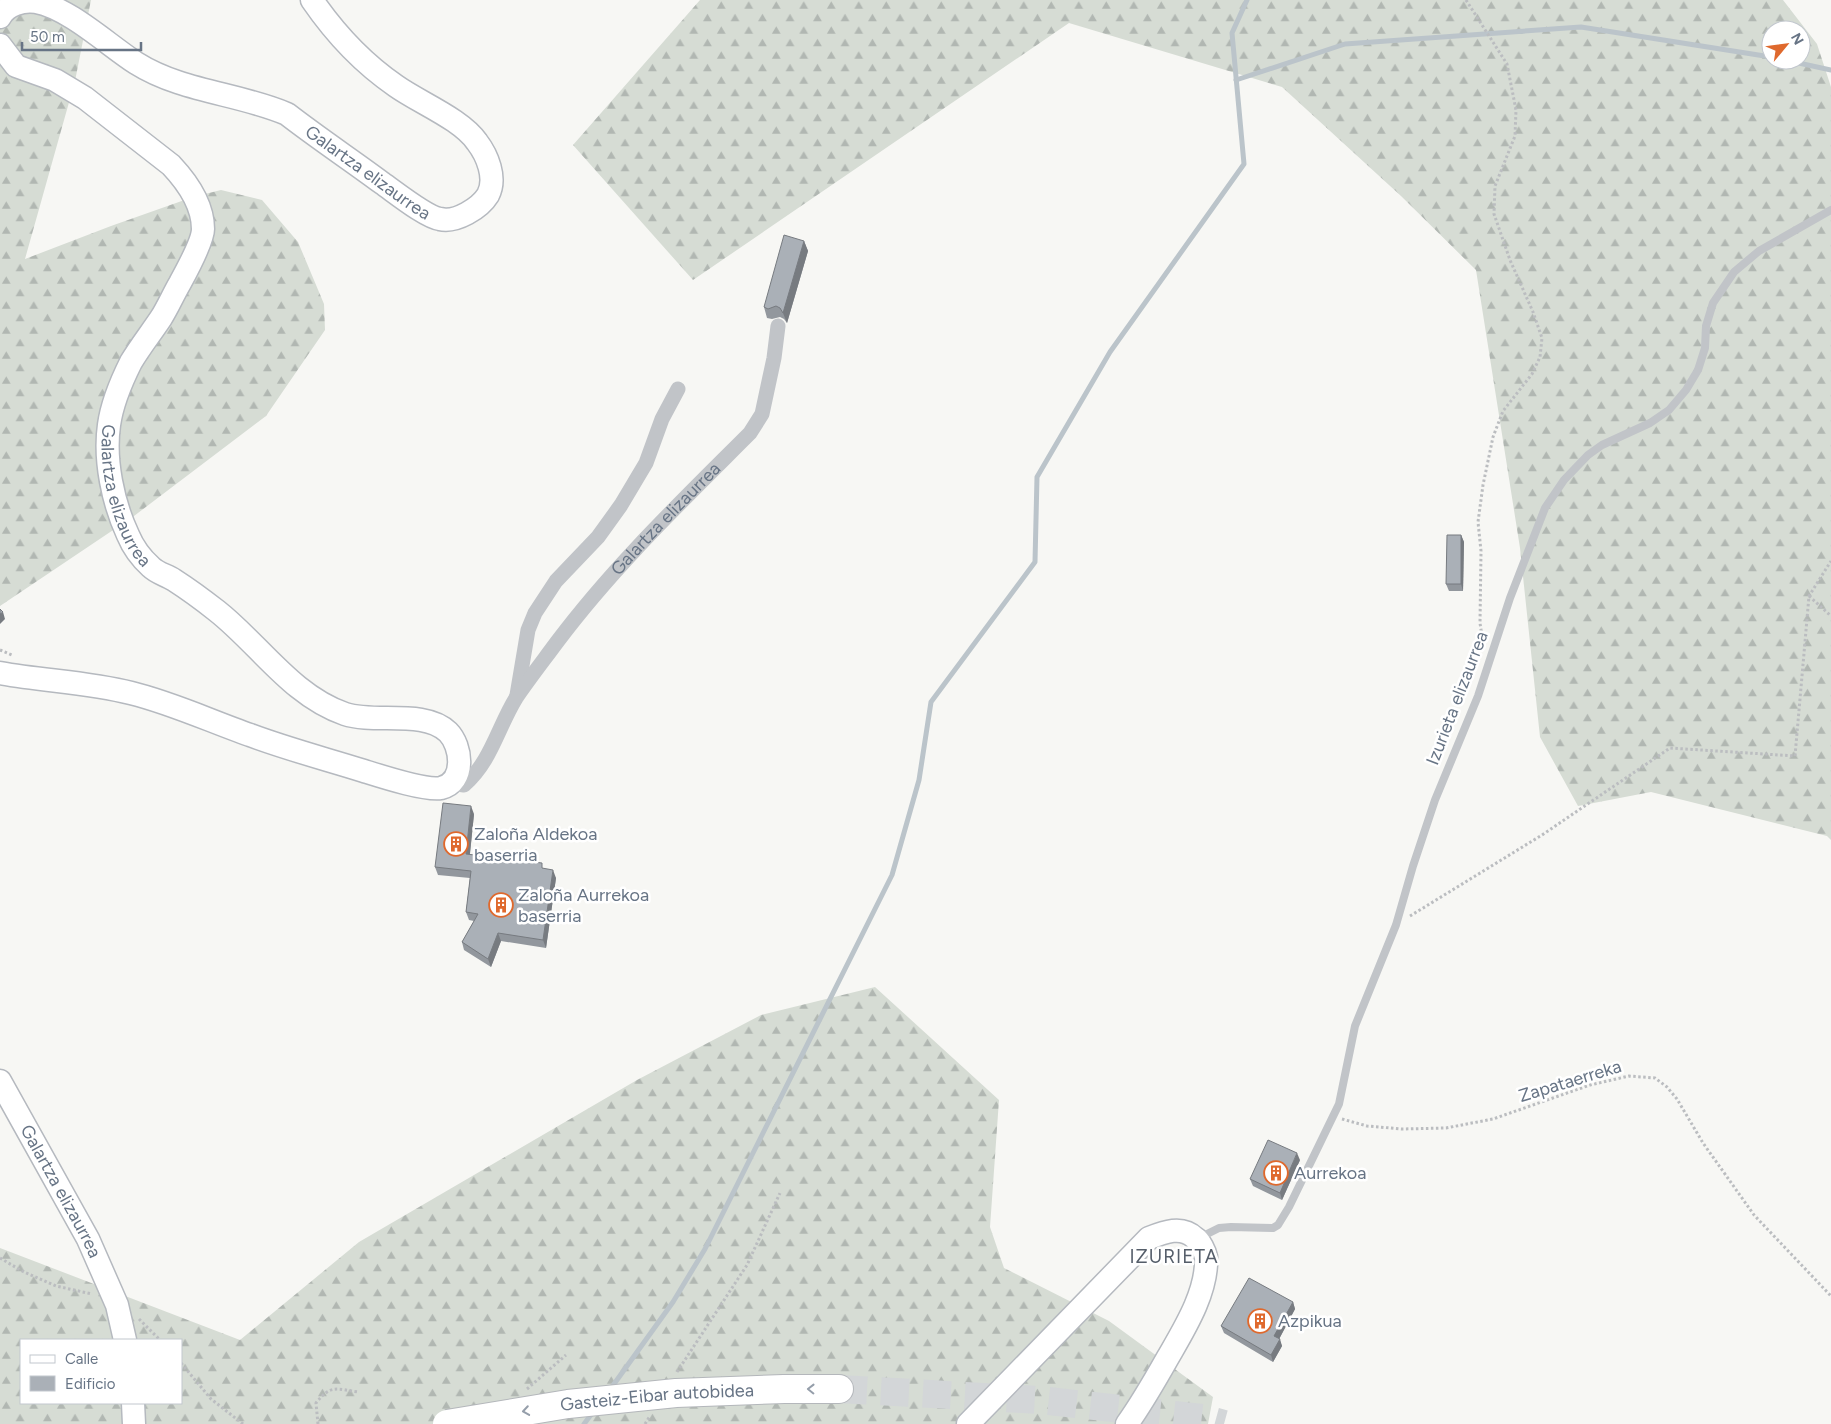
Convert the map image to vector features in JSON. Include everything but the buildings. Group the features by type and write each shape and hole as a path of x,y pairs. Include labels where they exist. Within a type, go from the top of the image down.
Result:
{"highway":[{"name":"Gasteiz-Eibar autobidea","path":"447,1424 568,1404 676,1393 839,1389"}],"street":[{"name":"Galartza elizaurrea","path":"0,17 3,11 24,2 35,2 52,6 137,64 162,77 184,85 265,105 287,114 410,203 440,220 464,215 477,207 484,201 489,192 491,179 486,156 476,140 461,126 396,86 356,53 312,0"},
{"name":"Galartza elizaurrea","path":"0,45 16,66 55,80 85,98 171,165 184,178 200,212 203,231 193,255 162,317 144,341 131,363 116,396 109,426 110,474 120,515 138,554 154,570 175,580 218,612 311,696 327,706 360,717 426,721 438,725 452,737 459,752 459,764 456,775 451,783 443,788 398,781 285,747 133,693 90,684 0,673"},
{"name":"Galartza elizaurrea","path":"451,783 464,785 474,776 485,760 516,698 592,597 640,543 750,433 762,414 774,358 778,326"},
{"name":"Galartza elizaurrea","path":"516,698 528,630 535,613 556,582 598,537 622,505 646,464 662,419 678,389"},
{"name":"Galartza elizaurrea","path":"0,1081 88,1239 118,1305 125,1339"},
{"path":"968,1424 1149,1238 1162,1232 1176,1230 1190,1234 1197,1239 1206,1255 1202,1287 1189,1319 1141,1405 1127,1424"},
{"path":"133,1404 134,1424"}],"lane":[{"name":"Izurieta elizaurrea","path":"1197,1239 1219,1228 1273,1228 1278,1225 1334,1117 1339,1104 1355,1026 1396,925 1438,791 1475,703 1492,657 1510,598 1545,508 1564,480 1584,459 1602,445 1650,423 1669,410 1686,390 1698,370 1705,348 1706,326 1713,304 1724,285 1738,267 1758,251 1831,210"}],"path":[{"path":"1466,0 1507,64 1516,110 1515,136 1495,186 1494,214 1510,260 1533,312 1542,338 1540,357 1532,374 1503,411 1493,437 1483,485 1478,522 1481,551 1480,623 1484,646 1492,657"},
{"path":"1396,925 1542,835 1670,748 1794,756 1809,596 1831,561"},
{"path":"1809,596 1831,616"},
{"name":"Zapataerreka","path":"1334,1117 1367,1126 1402,1129 1446,1128 1493,1119 1590,1086 1629,1076 1655,1078 1668,1087 1677,1099 1703,1144 1754,1215 1831,1296"},
{"path":"674,1377 747,1265 780,1193"},
{"path":"0,1258 22,1271 56,1286 95,1295 118,1305"},
{"path":"528,1388 566,1356"},
{"path":"182,1364 211,1399 243,1424"},
{"path":"318,1424 316,1403 324,1393 333,1389 358,1392"},
{"path":"645,1424 651,1413"}],"green space":[{"path":"0,0 91,0 75,81 25,259 193,197 221,190 262,200 298,242 324,304 325,330 266,416 134,516 0,606"},
{"path":"700,0 1783,0 1798,20 1761,20 1761,70 1811,70 1811,36 1817,44 1831,87 1831,840 1827,836 1651,792 1578,806 1540,737 1520,548 1476,270 1401,196 1282,87 1069,23 693,280 573,145"},
{"path":"875,987 999,1100 990,1227 1004,1268 1109,1321 1213,1397 1208,1424 0,1424 0,1248 240,1340 359,1242 637,1080 761,1015"}],"waterway":[{"path":"609,1391 673,1302 705,1249 892,875 919,780 931,702 1035,562 1037,477 1110,352 1244,164 1232,33 1247,0"},
{"path":"1236,80 1345,44 1581,27 1761,55"},
{"path":"1811,66 1831,70"},
{"path":"584,1424 593,1412"}],"tunnel":[{"path":"839,1389 1040,1400 1202,1418 1224,1424"}],"place":[{"name":"Zaloña Aldekoa baserria","path":"456,844"},
{"name":"Zaloña Aurrekoa baserria","path":"501,905"},
{"name":"Aurrekoa","path":"1276,1173"},
{"name":"Azpikua","path":"1260,1321"}],"district":[{"name":"IZURIETA","path":"1174,1256"}]}
